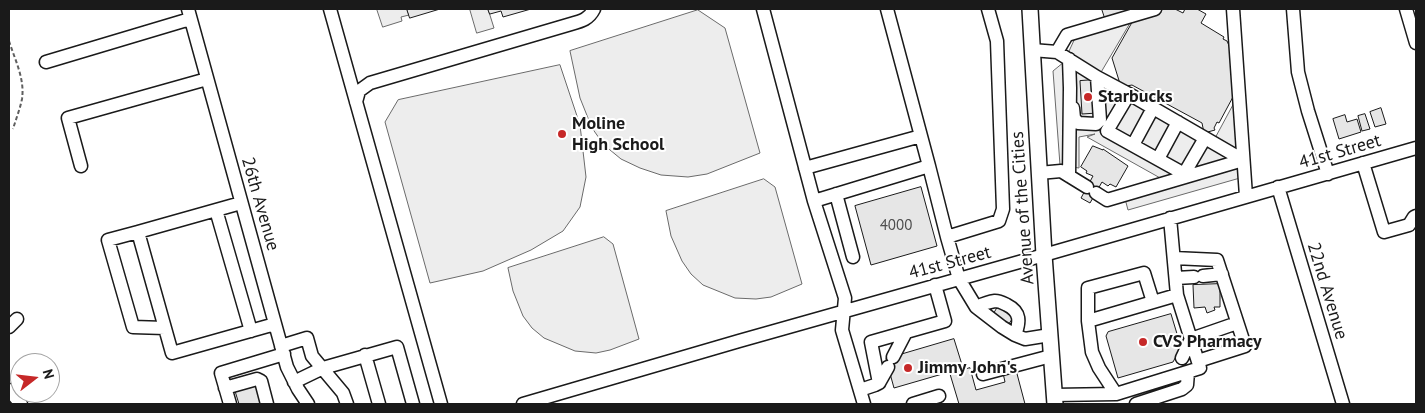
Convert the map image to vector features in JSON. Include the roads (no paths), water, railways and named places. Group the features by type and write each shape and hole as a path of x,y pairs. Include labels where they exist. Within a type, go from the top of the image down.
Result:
{"main road":[{"name":"Avenue of the Cities","path":"1030,9 1044,255 1055,399"}],"street":[{"path":"330,9 441,404"},
{"path":"356,102 359,91 370,82 585,20 594,9"},
{"path":"763,9 814,201 845,298 842,330 864,404"},
{"path":"887,9 959,279 976,307 1015,335 1025,339 1050,335"},
{"path":"947,236 998,222 1003,210 997,41 988,9"},
{"path":"1057,52 1067,35 1155,9"},
{"path":"1233,9 1246,196"},
{"path":"1293,9 1298,72 1328,174"},
{"path":"1406,9 1416,43"},
{"path":"46,62 189,14"},
{"name":"26th Avenue","path":"189,14 287,367 308,404"},
{"path":"1032,50 1057,52 1097,77 1243,160"},
{"path":"1069,59 1069,176"},
{"path":"346,65 357,79 370,82"},
{"path":"1070,88 1074,118 1078,123 1096,124 1100,120 1097,77"},
{"path":"81,166 68,118 207,79"},
{"path":"1129,94 1108,131 1186,175"},
{"path":"1133,145 1153,108"},
{"path":"1158,159 1178,122"},
{"path":"805,168 921,136"},
{"path":"1186,175 1204,138"},
{"name":"41st Street","path":"523,404 1416,148"},
{"path":"1039,173 1061,172 1107,200 1186,175 1243,160"},
{"path":"1363,163 1384,232 1409,225 1416,216"},
{"path":"814,201 930,166"},
{"name":"22nd Avenue","path":"1278,188 1343,404"},
{"path":"836,194 853,257"},
{"path":"165,328 133,327 108,240 241,203"},
{"path":"216,210 251,331"},
{"path":"1055,399 1116,394 1180,369 1200,368 1177,295 1170,218"},
{"path":"138,232 172,353 275,324"},
{"path":"1174,258 1217,260 1245,346 1198,361"},
{"path":"1116,394 1099,368 1092,352 1088,320 1088,288 1144,272 1153,302"},
{"path":"1176,278 1222,274"},
{"path":"879,382 871,342 945,321 935,286"},
{"path":"1088,320 1177,295"},
{"path":"976,307 987,302 998,301 1009,306 1016,312 1019,318 1015,335"},
{"path":"1191,339 1237,323"},
{"path":"860,390 875,386 879,382 906,332"},
{"path":"230,404 221,373 259,361 307,338 312,356 343,393 347,404"},
{"path":"1136,404 1171,399 1187,385 1180,369 1191,339"},
{"path":"294,382 322,368 397,347 413,404"},
{"path":"365,356 378,404"},
{"path":"983,374 1051,356"},
{"path":"259,361 272,404"},
{"path":"226,388 257,379 260,381 267,404"},
{"path":"9,390 21,404"},
{"path":"913,404 939,396"}],"place":[{"name":"Starbucks","path":"1088,97"},
{"name":"Moline High School","path":"562,134"},
{"name":"CVS Pharmacy","path":"1143,342"},
{"name":"Jimmy John's","path":"908,368"}]}
